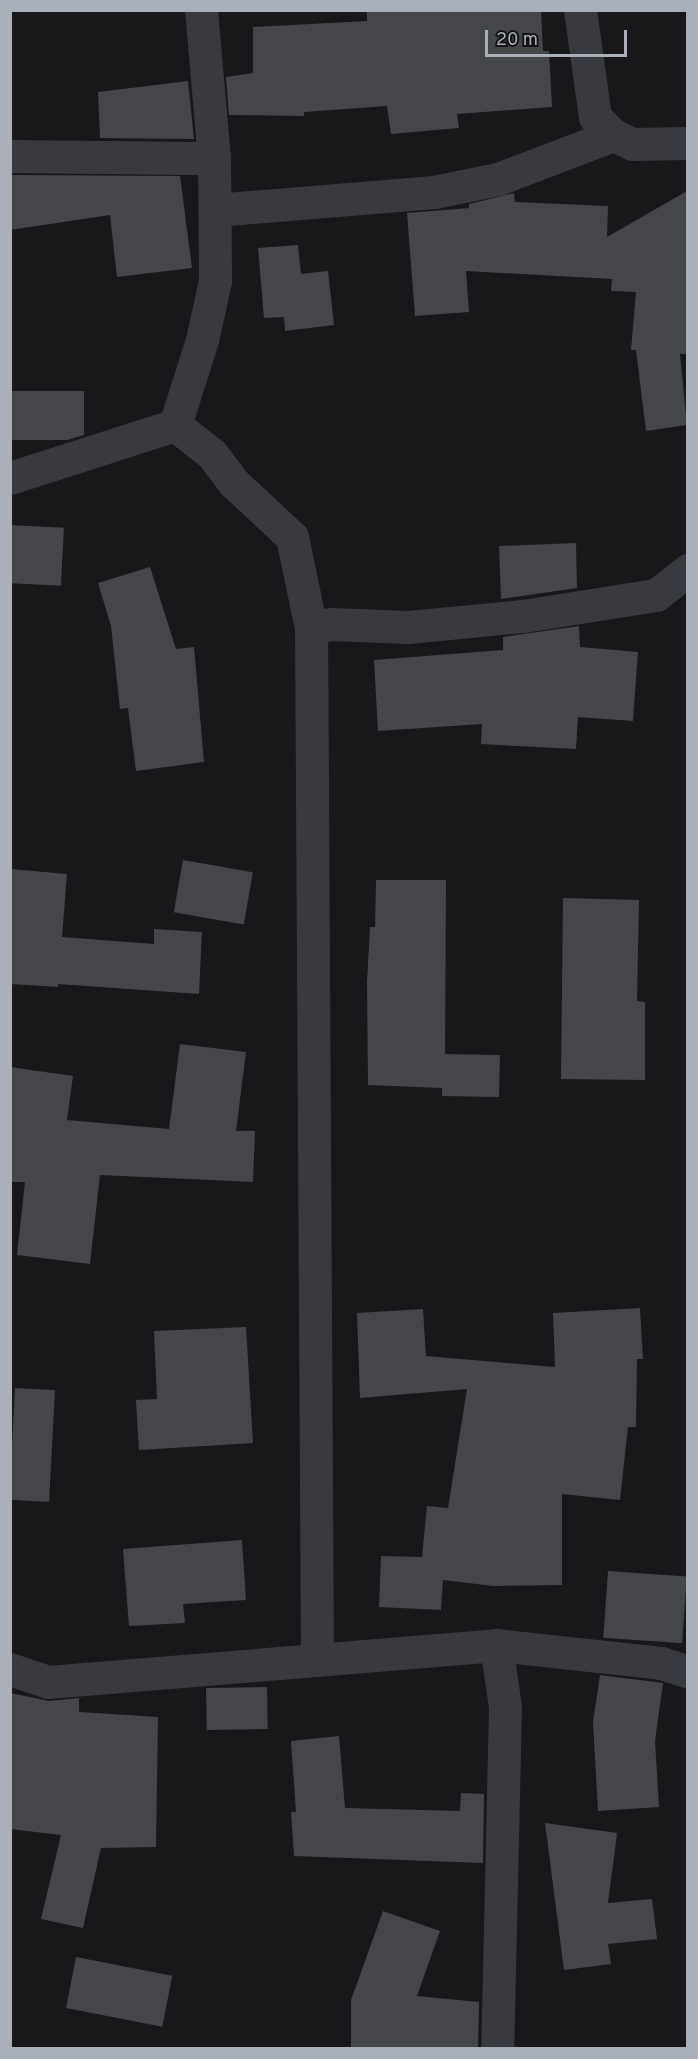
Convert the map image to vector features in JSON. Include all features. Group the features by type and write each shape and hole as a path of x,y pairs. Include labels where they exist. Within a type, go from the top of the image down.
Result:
{"street":[{"path":"175,425 202,340 215,281 214,158 201,10"},
{"path":"580,10 595,117 613,135 632,144 687,143"},
{"path":"215,210 434,192 498,179 613,135"},
{"path":"10,156 214,158"},
{"path":"10,478 175,425"},
{"path":"175,425 212,454 234,483 292,537 311,628 317,1660"},
{"path":"311,628 332,624 431,625 524,616 656,596 687,570"},
{"path":"496,1645 505,1707 497,2049"},
{"path":"10,1669 48,1682 496,1645 661,1664 687,1672"}],"building":[{"path":"367,10 541,10 543,51 549,51 552,107 457,114 459,128 391,134 387,106 304,112 304,116 229,115 226,77 253,73 253,27 367,21"},
{"path":"188,81 194,139 100,138 98,92"},
{"path":"10,175 180,176 192,268 117,277 110,215 10,230"},
{"path":"687,191 687,354 680,354 687,425 646,431 636,350 631,350 636,292 611,291 612,279 466,271 469,312 415,316 407,213 469,208 469,204 514,193 515,202 608,206 607,237"},
{"path":"298,245 301,274 328,271 334,325 285,331 284,317 264,318 258,248"},
{"path":"10,391 84,391 84,435 67,440 10,440"},
{"path":"10,525 64,528 61,586 10,583"},
{"path":"576,543 577,588 501,599 499,546"},
{"path":"150,567 176,649 194,647 204,762 136,771 128,708 120,709 111,626 98,583"},
{"path":"579,626 580,647 638,652 633,721 578,717 576,749 481,744 482,724 378,731 374,660 503,650 503,637"},
{"path":"183,860 253,872 244,925 174,912"},
{"path":"10,869 67,874 62,937 154,944 154,929 202,932 199,994 58,984 58,987 10,984"},
{"path":"376,880 446,880 445,1054 500,1055 499,1097 442,1096 442,1088 368,1085 367,982 370,927 375,927"},
{"path":"563,898 639,900 637,1001 645,1002 645,1080 561,1079"},
{"path":"180,1044 246,1052 236,1131 255,1131 253,1182 100,1175 90,1264 17,1255 25,1182 10,1182 10,1067 73,1076 67,1120 169,1129"},
{"path":"640,1308 643,1359 637,1359 636,1427 628,1427 620,1500 562,1494 562,1585 493,1586 443,1580 441,1610 379,1607 381,1556 422,1557 427,1506 448,1508 467,1389 360,1398 357,1313 423,1309 426,1356 555,1367 553,1313"},
{"path":"246,1327 253,1443 139,1450 136,1400 157,1399 154,1331"},
{"path":"15,1388 55,1390 49,1502 10,1500"},
{"path":"242,1540 246,1600 183,1604 185,1623 129,1626 123,1549"},
{"path":"608,1571 687,1577 682,1643 603,1638"},
{"path":"600,1675 663,1683 655,1741 659,1807 598,1811 593,1722"},
{"path":"267,1687 268,1729 207,1730 206,1688"},
{"path":"10,1693 49,1701 79,1698 79,1712 158,1717 156,1847 101,1848 83,1928 41,1919 61,1835 10,1829"},
{"path":"339,1736 345,1808 460,1811 461,1793 484,1794 483,1863 294,1856 291,1812 296,1812 291,1741"},
{"path":"545,1823 617,1833 608,1903 652,1899 657,1939 608,1944 611,1964 564,1970"},
{"path":"383,1911 440,1931 417,1996 479,2002 478,2049 351,2049 351,2000"},
{"path":"76,1957 172,1976 162,2027 66,2008"}]}
